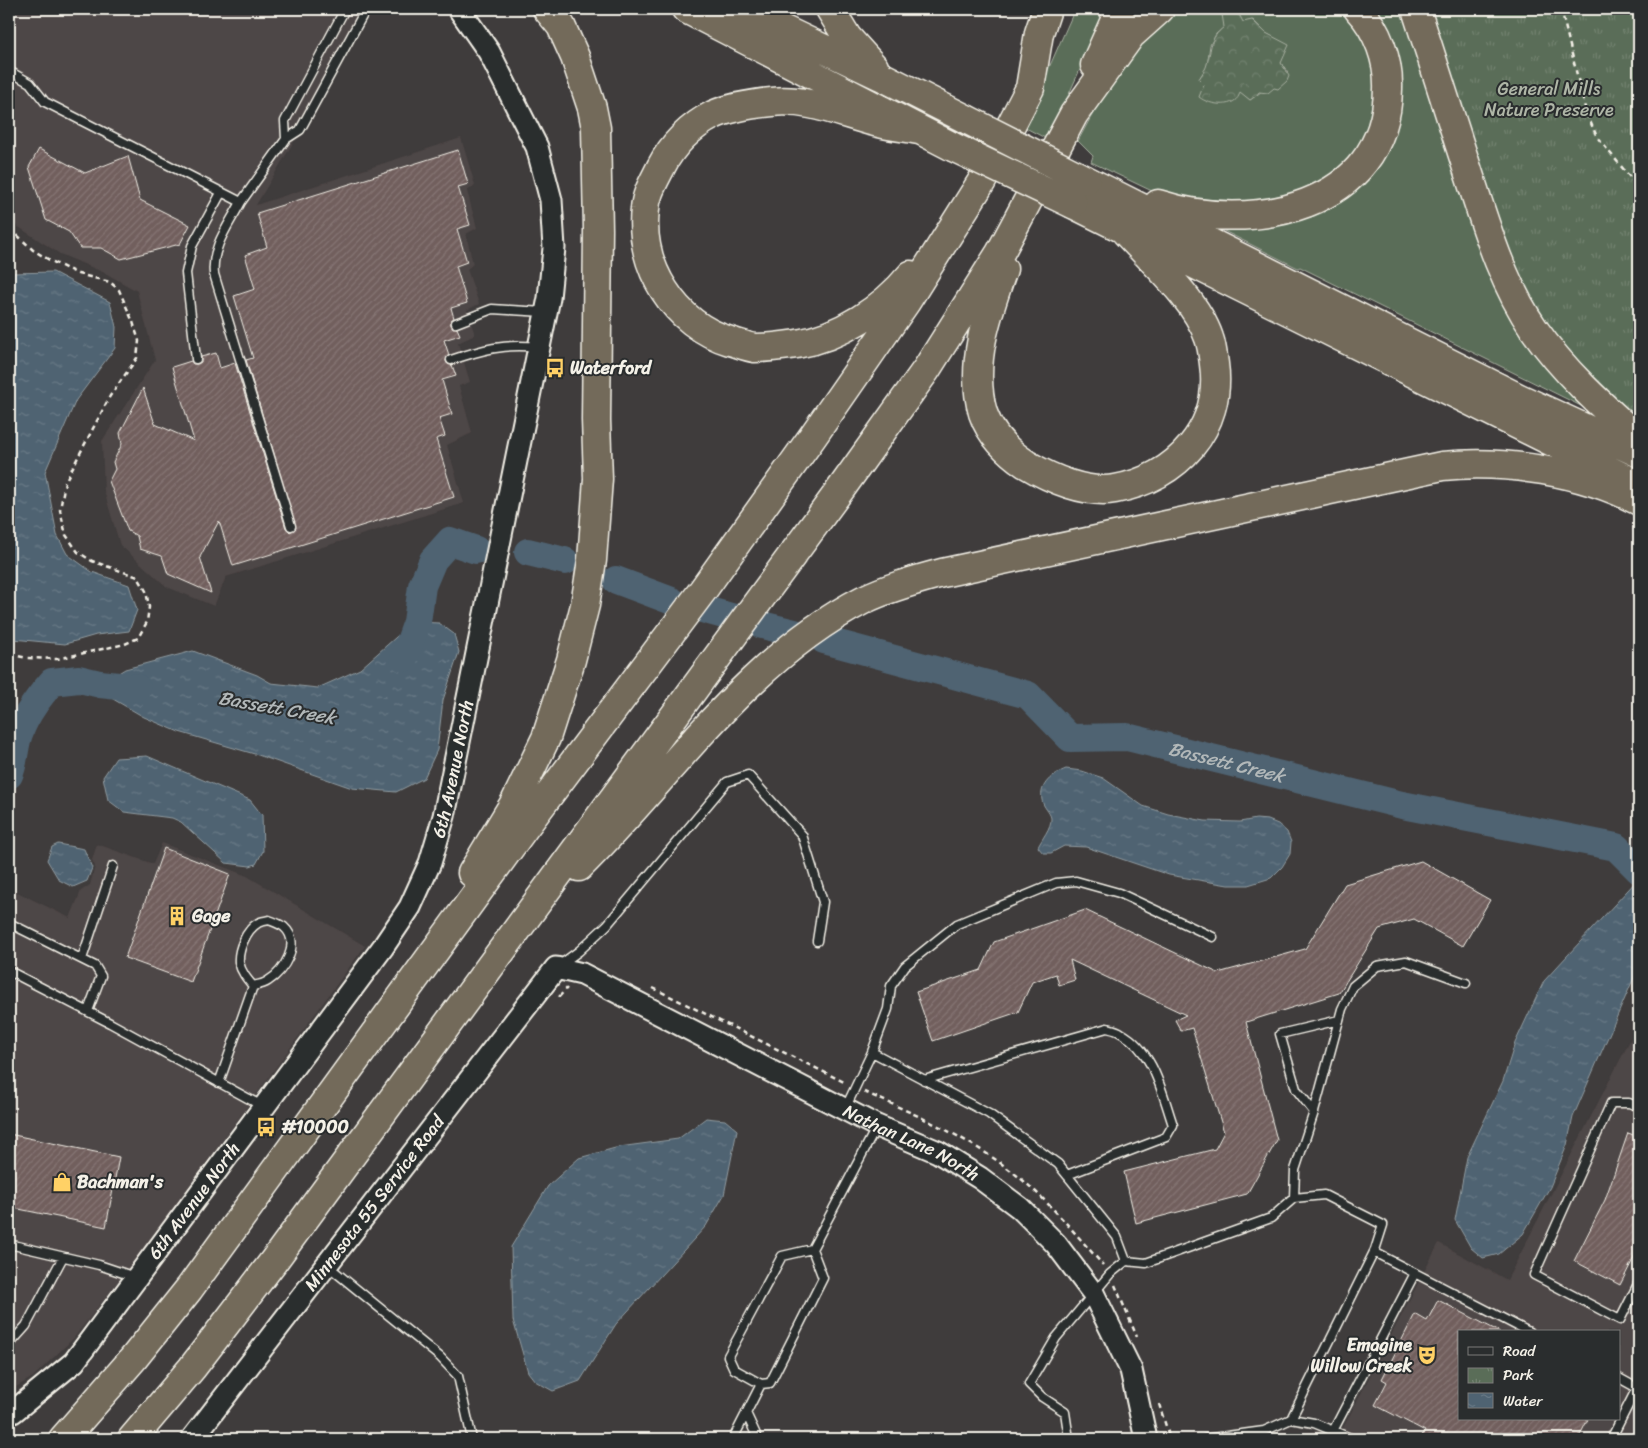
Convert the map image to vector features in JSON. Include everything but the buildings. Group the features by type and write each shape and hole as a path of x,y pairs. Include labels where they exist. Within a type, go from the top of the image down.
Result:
{"highway":[{"path":"398,1002 465,884 515,802 534,765 561,695 589,583 598,479 596,420 598,230 596,128 592,108 575,57 561,26 547,9"},
{"path":"686,9 919,130 1073,204 1639,485"},
{"path":"740,9 881,76 1519,398 1639,453"},
{"path":"830,9 847,37 881,76"},
{"path":"1030,88 1039,32 1047,9"},
{"path":"62,1439 133,1359 189,1289 531,819 703,590 813,436 906,302 982,181 1030,88 1064,9"},
{"path":"132,1439 192,1368 267,1269 926,370 1000,253 1027,204 1074,114 1120,9"},
{"path":"1074,114 1131,36 1160,9"},
{"path":"1097,185 1193,213 1242,216 1260,215 1296,208 1326,195 1339,186 1361,165 1376,142 1382,128 1388,100 1387,71 1381,47 1370,23 1358,9"},
{"path":"1416,9 1475,194 1502,268 1513,292 1533,327 1569,374 1639,439"},
{"path":"919,130 875,122 804,102 788,101 725,110 702,121 680,139 670,152 655,179 644,209 644,238 651,263 663,288 682,314 713,335 755,348 810,342 847,327 888,298 907,279 963,213"},
{"path":"1027,204 991,302 982,338 979,368 980,396 988,426 1004,446 1021,460 1064,484 1114,490 1154,476 1184,456 1203,429 1213,406 1216,389 1212,348 1204,326 1183,295 1123,229"},
{"path":"522,922 611,835 717,714 793,646 840,613 873,596 913,581 942,573 1442,466 1480,464 1528,467 1607,486 1639,501"}],"street":[{"name":"6th Avenue North","path":"9,1413 13,1412 74,1362 353,988 410,907 430,863 444,816 539,347 546,312 554,248 552,200 537,147 489,52 459,9"},
{"name":"Nathan Lane North","path":"556,968 582,974 877,1126 938,1152 980,1178 1020,1208 1056,1244 1093,1293 1131,1370 1146,1439"},
{"name":"Minnesota 55 Service Road","path":"192,1439 556,968"}],"lane":[{"path":"286,139 285,121 345,9"},
{"path":"291,526 214,274 213,263 217,247 241,202 286,139 300,130 366,9"},
{"path":"9,71 30,83 45,102 241,202"},
{"path":"196,359 186,273 192,246 221,193"},
{"path":"456,323 492,310 546,312"},
{"path":"451,360 484,349 518,344 539,347"},
{"path":"556,968 579,951 607,925 727,782 748,775 802,835 823,902 818,941"},
{"path":"82,959 113,866"},
{"path":"844,1109 872,1052 888,1009 891,986 905,966 957,924 1056,883 1076,881 1119,893 1212,937"},
{"path":"269,920 284,927 291,940 289,957 278,973 267,982 253,986 244,977 239,962 242,946 246,935 257,923 269,920"},
{"path":"9,923 95,966 101,976 88,1011"},
{"path":"1294,1198 1295,1170 1314,1112 1339,1020 1353,986 1377,966 1406,962 1466,983"},
{"path":"9,971 88,1011 264,1107"},
{"path":"219,1083 253,986"},
{"path":"1314,1112 1296,1088 1280,1034 1339,1020"},
{"path":"924,1080 1107,1028 1121,1032 1140,1048 1154,1070 1173,1125 1166,1137 1067,1175"},
{"path":"872,1052 989,1114 1058,1164 1117,1237 1126,1260"},
{"path":"1639,1107 1629,1103 1611,1103 1534,1275 1620,1320 1639,1282"},
{"path":"812,1249 782,1256 728,1356 734,1369 761,1384 770,1383 822,1278 812,1249 877,1126"},
{"path":"1069,1439 1065,1412 1042,1397 1029,1384 1056,1338 1110,1274 1126,1260 1146,1262 1272,1218 1294,1198 1324,1195 1383,1225 1374,1252 1291,1419"},
{"path":"9,1244 100,1265 137,1277"},
{"path":"1374,1252 1525,1330"},
{"path":"9,1345 26,1326 63,1256"},
{"path":"326,1265 440,1357 458,1376 472,1439"},
{"path":"1334,1431 1415,1273"},
{"path":"1611,1439 1638,1388 1620,1379"},
{"path":"733,1439 761,1384"},
{"path":"746,1414 758,1439"},
{"path":"1204,1439 1264,1431 1291,1419 1314,1423 1353,1439"}],"path":[{"path":"1561,9 1586,112 1597,137 1639,188"},
{"path":"9,233 15,234 33,250 51,261 78,274 110,282 119,290 133,322 139,341 136,358 110,396 65,482 60,510 66,535 78,552 92,561 138,577 146,591 149,607 147,622 138,638 125,644 57,659 27,658 9,654"},
{"path":"556,1000 582,974"},
{"path":"647,985 855,1088 924,1117 988,1154 1035,1191 1110,1274 1137,1338"},
{"path":"1158,1402 1170,1439"}],"shaded area":[{"path":"9,9 373,9 256,205 461,138 475,185 467,191 477,228 466,234 473,264 467,269 479,304 467,310 475,335 458,343 470,382 459,386 472,433 447,445 464,503 226,577 214,606 167,587 120,545 104,491 102,441 155,360 137,291 105,273 60,254 14,224 9,225"},
{"path":"162,843 247,876 365,946 140,1253 74,1338 33,1377 9,1391 9,888 70,918 81,891 90,885 95,866 92,860 97,844 153,864"},
{"path":"1639,1023 1639,1439 1252,1439 1343,1428 1439,1243 1507,1280"}],"green space":[{"path":"1075,9 1107,9 1047,139 1020,125 1044,79"},
{"path":"1171,9 1349,9 1372,43 1377,122 1337,178 1248,210 1154,192 1091,162 1093,156 1078,141 1112,78","holes":["1253,20 1266,33 1276,39 1281,63 1288,72 1250,100 1240,91 1204,84 1199,79 1207,66 1210,45 1216,34 1224,27"]},
{"path":"1370,9 1410,9 1585,400 1581,406 1206,222 1246,222 1379,155"},
{"name":"General Mills Nature Preserve","path":"1424,9 1639,9 1639,419 1613,406 1578,372 1513,274"},
{"path":"1228,10 1240,16 1243,22 1252,20 1266,33 1289,45 1281,63 1289,76 1287,81 1278,89 1274,88 1268,93 1259,92 1250,100 1240,92 1234,101 1216,104 1199,97 1204,84 1199,79 1205,70 1213,39 1224,27 1222,14"}],"water":[{"path":"53,272 110,302 116,327 115,348 76,400 45,472 57,535 67,554 92,572 129,585 137,610 129,631 96,635 65,644 9,637 9,275 12,273"},
{"path":"413,622 439,623 454,634 459,652 443,700 437,750 424,778 396,792 352,788 258,755 179,732 144,717 94,688 125,669 193,651 257,675 271,683 318,688 360,669"},
{"path":"147,756 250,800 262,815 263,851 256,864 250,866 226,863 181,822 172,818 124,812 108,800 103,777 116,758"},
{"path":"1066,769 1082,771 1103,778 1143,806 1168,814 1205,821 1240,822 1256,819 1268,820 1278,824 1287,832 1291,842 1290,854 1282,867 1271,878 1248,885 1228,885 1169,875 1086,847 1064,846 1051,853 1043,853 1038,847 1048,829 1051,818 1043,803 1043,789 1048,780"},
{"path":"58,844 84,849 92,868 87,881 73,887 59,880 47,860 52,847"},
{"path":"1639,878 1639,966 1573,1117 1567,1145 1550,1187 1523,1234 1499,1254 1483,1258 1471,1248 1455,1220 1467,1157 1503,1081 1515,1043 1544,981"},
{"path":"706,1118 725,1120 737,1130 724,1195 706,1226 616,1324 580,1381 553,1391 535,1381 528,1372 513,1320 511,1247 548,1186 579,1158 619,1147 678,1139"}],"waterway":[{"name":"Bassett Creek","path":"404,658 417,622 422,586 433,560 450,541 476,550"},
{"name":"Bassett Creek","path":"528,552 565,561"},
{"name":"Bassett Creek","path":"616,580 672,601"},
{"name":"Bassett Creek","path":"702,609 731,617"},
{"name":"Bassett Creek","path":"762,625 795,633"},
{"name":"Bassett Creek","path":"824,640 1028,695 1070,738 1127,737 1402,805 1616,847 1639,870"},
{"name":"Bassett Creek","path":"9,775 17,740 23,724 36,702 52,682 79,679 100,684 137,688"}],"place":[{"name":"Waterford","path":"555,368"},
{"name":"Gage","path":"177,916"},
{"name":"#10000","path":"266,1127"},
{"name":"Bachman's","path":"62,1182"},
{"name":"Emagine Willow Creek","path":"1427,1355"}]}
